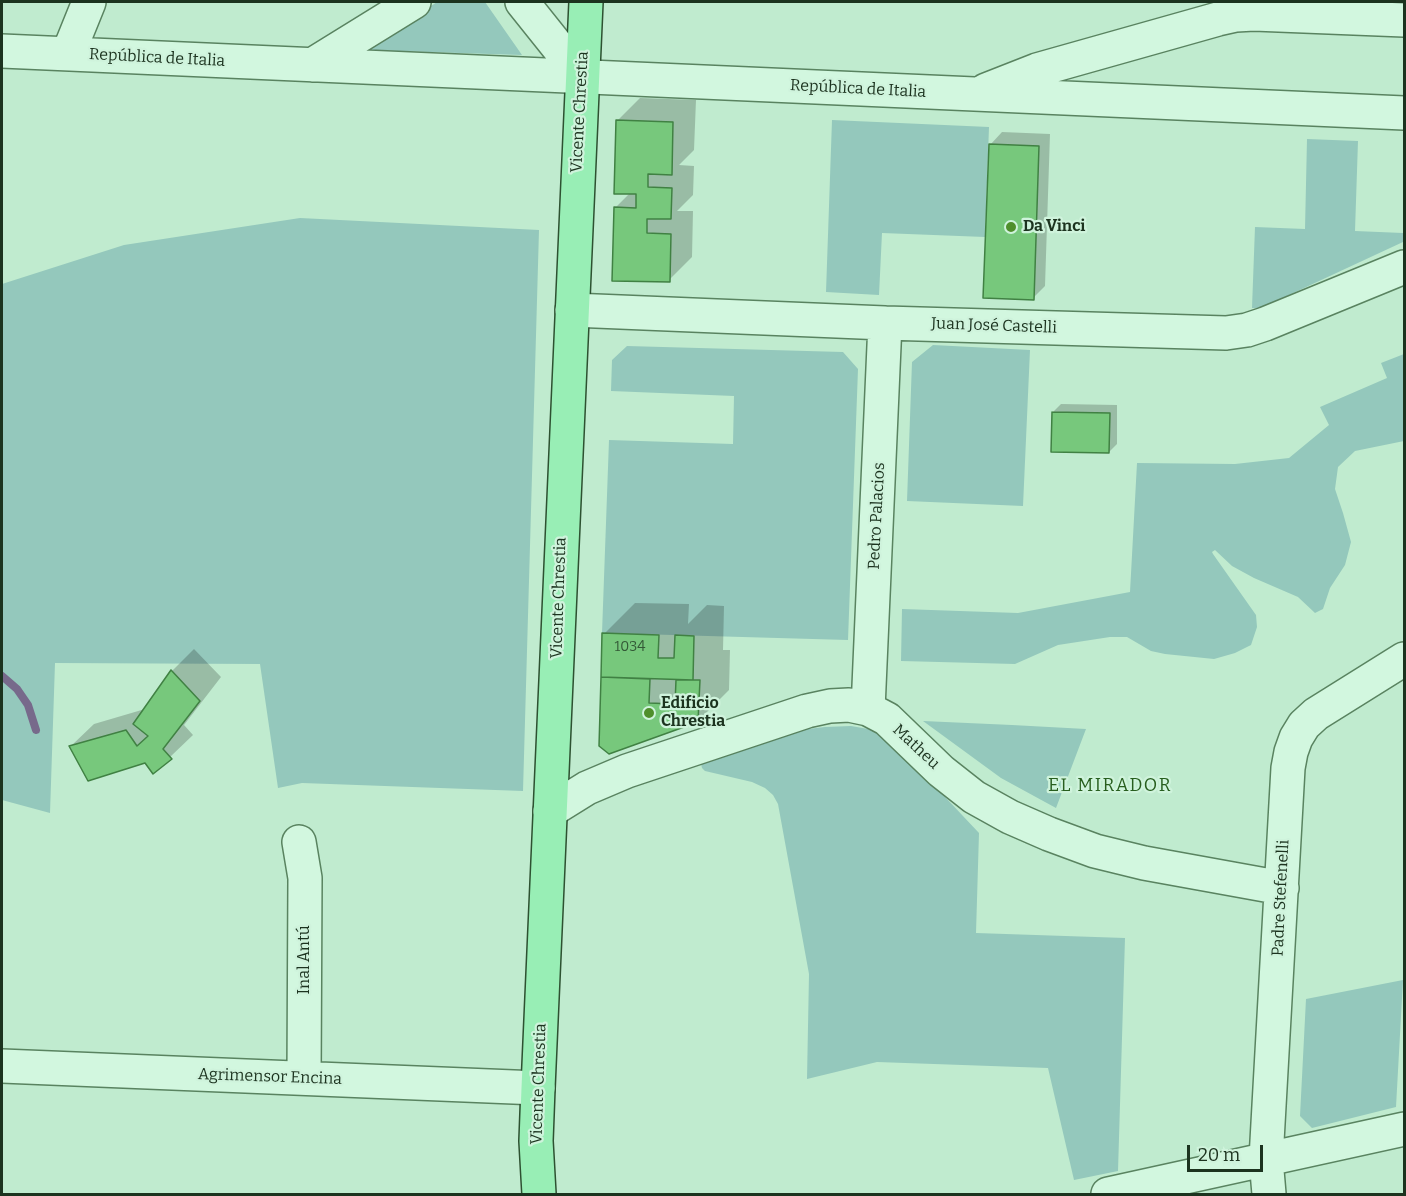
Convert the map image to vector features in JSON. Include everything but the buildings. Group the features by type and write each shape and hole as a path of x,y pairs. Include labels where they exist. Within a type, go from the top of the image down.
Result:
{"main road":[{"name":"Vicente Chrestia","path":"539,1194 536,1141 538,1088 586,2"}],"street":[{"path":"68,54 89,2"},
{"path":"312,65 414,2"},
{"path":"522,2 582,77"},
{"path":"975,94 1037,70 1227,17 1254,14 1404,20"},
{"name":"República de Italia","path":"2,51 1404,113"},
{"name":"Juan José Castelli","path":"572,310 885,323 1226,333 1265,324 1404,267"},
{"name":"Pedro Palacios","path":"868,709 885,323"},
{"name":"Padre Stefenelli","path":"1269,1194 1266,1159 1288,768 1291,753 1304,725 1316,714 1404,659"},
{"name":"Matheu","path":"550,811 587,788 627,771 807,711 849,705 868,709 887,719 941,771 974,797 1030,826 1095,851 1134,861 1282,888"},
{"name":"Inal Antú","path":"299,842 305,878 304,1078"},
{"name":"Agrimensor Encina","path":"2,1066 538,1088"},
{"path":"1108,1194 1404,1129"}],"shaded area":[{"path":"437,2 485,2 522,55 366,50"},
{"path":"832,120 989,127 985,237 882,233 879,295 826,292"},
{"path":"1307,139 1358,141 1355,231 1403,233 1403,242 1261,308 1252,308 1255,227 1305,229"},
{"path":"300,218 539,230 523,791 302,783 278,788 260,664 55,663 50,813 2,800 2,284 124,245"},
{"path":"933,345 1030,350 1023,506 907,501 912,362"},
{"path":"627,346 843,352 858,369 848,640 602,633 609,440 733,444 734,396 611,391 612,360"},
{"path":"1404,354 1404,441 1355,451 1338,467 1335,489 1351,542 1345,565 1330,588 1323,609 1315,613 1298,597 1232,566 1215,550 1213,554 1256,615 1257,627 1251,645 1235,653 1214,659 1165,654 1151,651 1127,637 1110,637 1058,645 1015,664 901,661 902,609 1018,613 1130,592 1137,463 1235,464 1289,458 1329,425 1320,407 1387,378 1381,363"},
{"path":"923,721 1086,729 1056,808 1001,778"},
{"path":"851,726 874,730 897,746 979,833 976,933 1125,938 1118,1171 1074,1180 1048,1068 877,1062 807,1079 809,974 778,804 765,788 752,782 705,771 701,764 702,761 799,730"},
{"path":"1403,980 1396,1107 1312,1128 1300,1116 1306,999"}],"waterway":[{"path":"2,676 17,689 28,705 36,730"}],"place":[{"name":"Da Vinci","path":"1011,227"},
{"name":"Edificio Chrestia","path":"649,713"}],"district":[{"name":"EL MIRADOR","path":"1110,786"}]}
